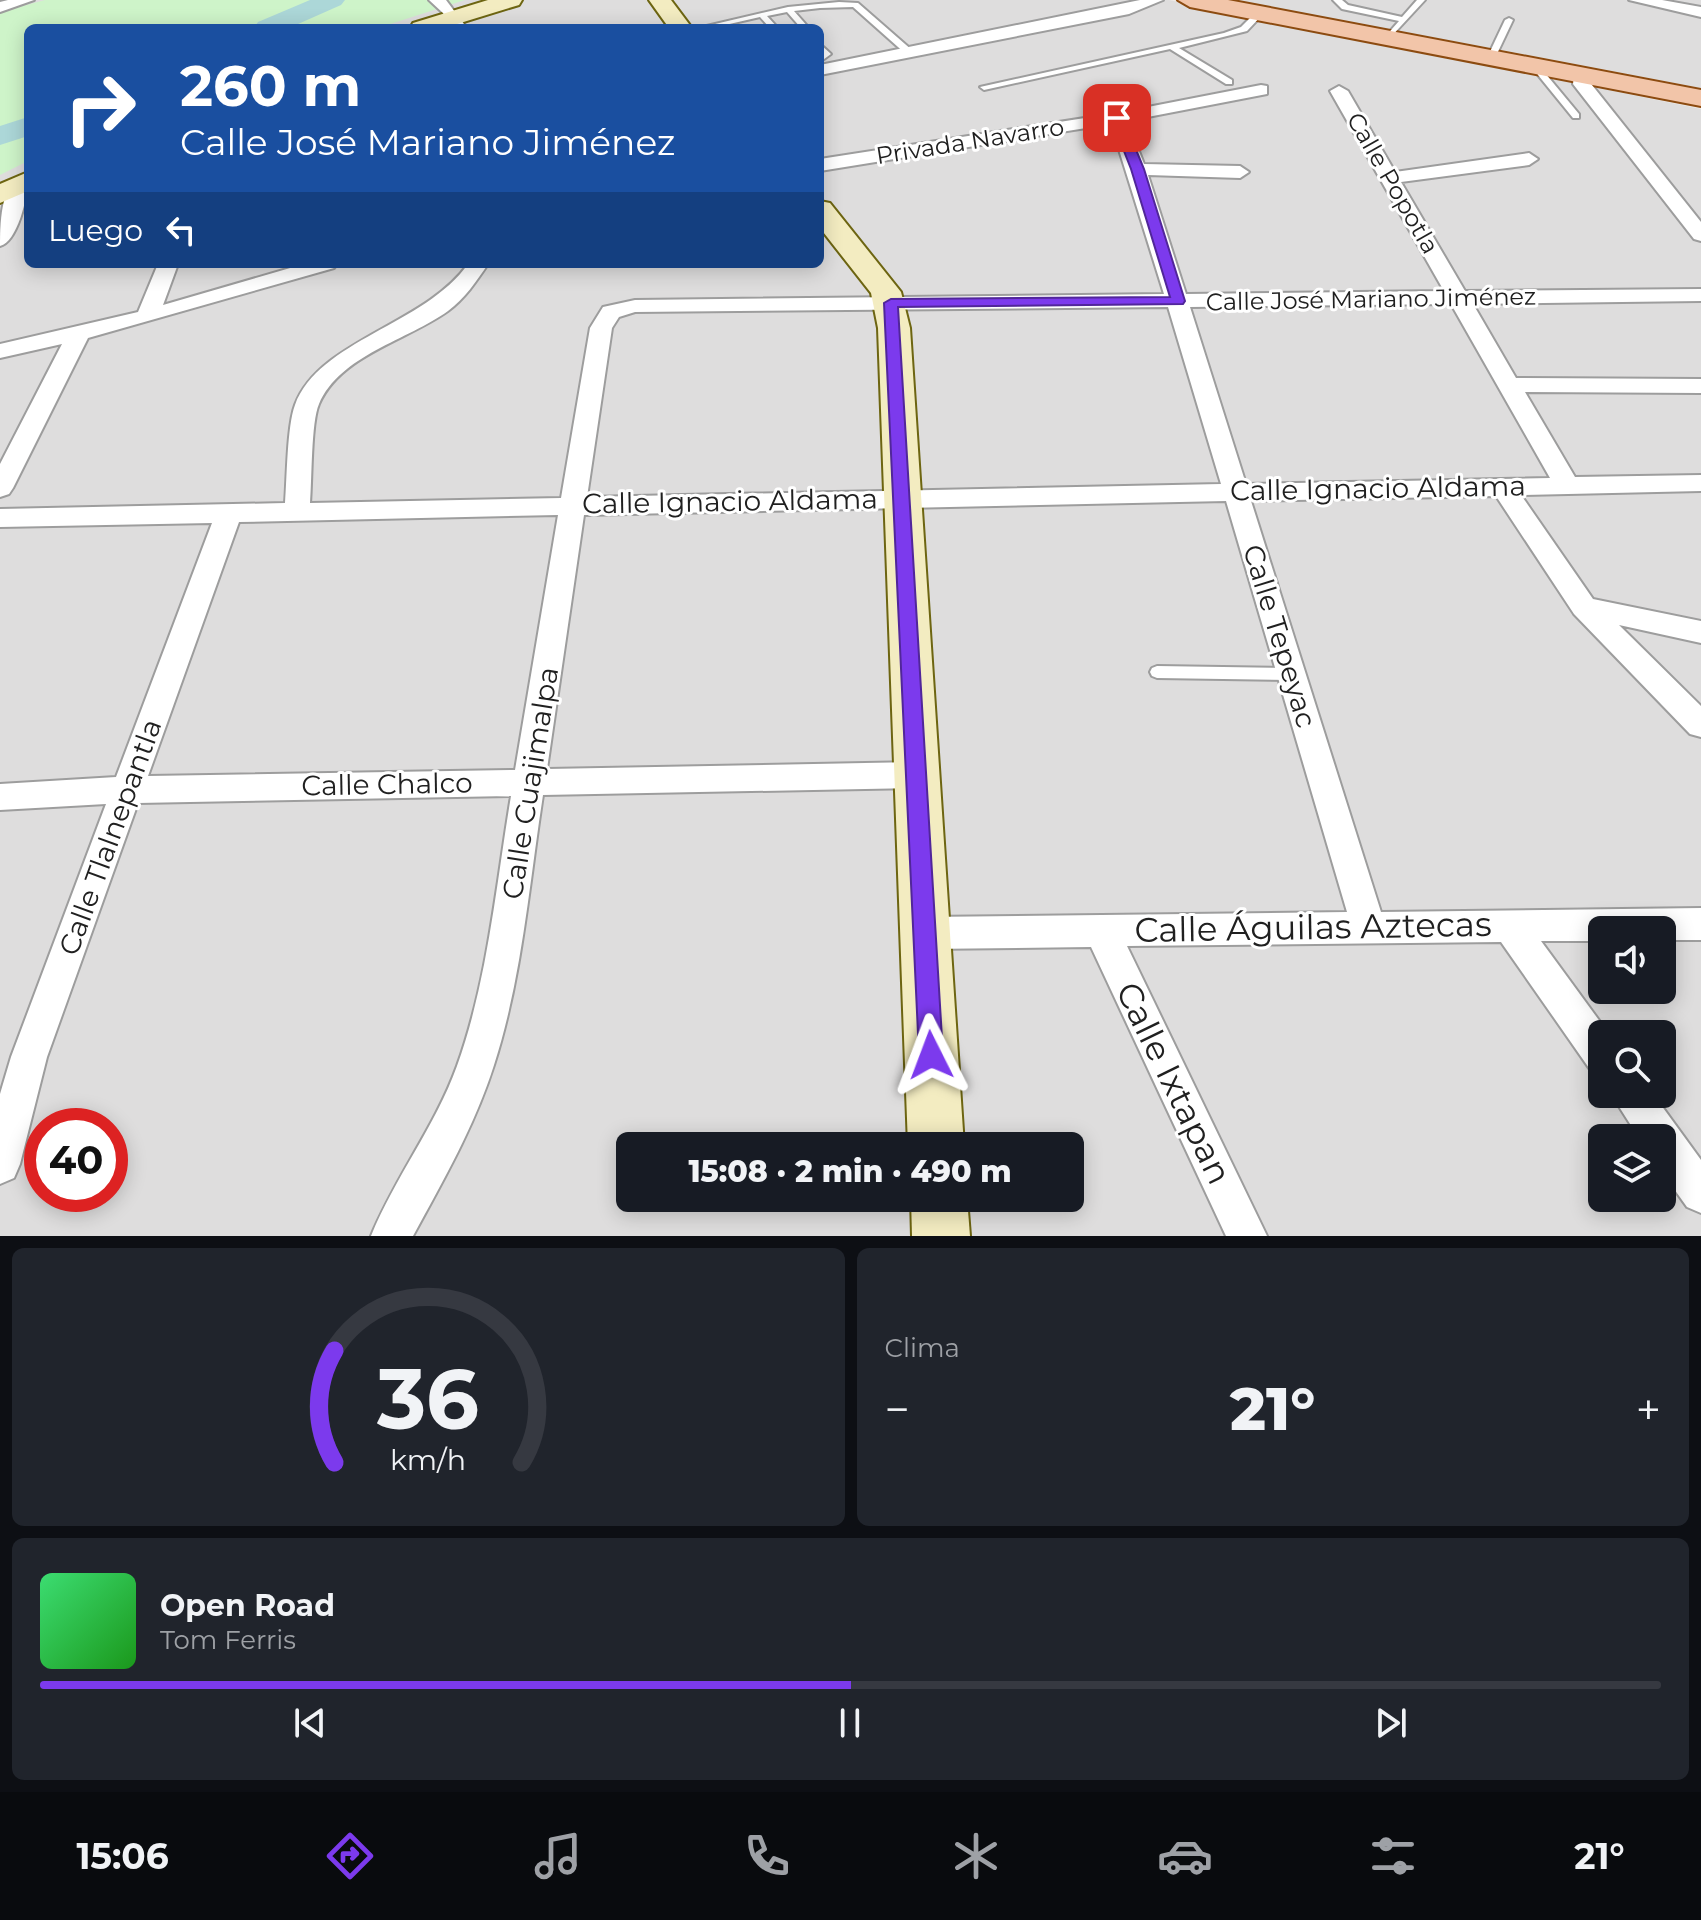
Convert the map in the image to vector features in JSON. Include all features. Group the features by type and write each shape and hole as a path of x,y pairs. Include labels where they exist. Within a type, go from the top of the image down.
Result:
{"main road":[{"path":"1190,0 1260,13 1394,29 1491,58 1701,98"}],"street":[{"path":"0,7 26,0"},
{"path":"437,0 457,23 511,0"},
{"path":"660,0 678,24"},
{"path":"824,69 1129,9 1155,0"},
{"path":"1637,0 1701,12"},
{"path":"1582,75 1579,80 1701,235"},
{"name":"Privada Navarro","path":"824,164 1117,118 1261,90"},
{"name":"Calle Popotla","path":"1339,91 1566,484"},
{"name":"Calle Tepeyac","path":"1117,118 1137,169 1368,926"},
{"path":"1391,178 1529,159"},
{"path":"1137,169 1240,172"},
{"path":"0,240 16,186"},
{"path":"824,214 891,303 935,1132"},
{"path":"147,317 166,268"},
{"path":"0,351 147,317 313,268"},
{"path":"297,510 306,406 312,393 344,364 448,297 470,278 476,268"},
{"name":"Calle José Mariano Jiménez","path":"611,312 635,306 1701,295"},
{"name":"Calle Cuajimalpa","path":"391,1236 447,1134 475,1067 495,996 601,328 611,312"},
{"path":"0,488 78,335"},
{"path":"1510,385 1701,386"},
{"name":"Calle Ignacio Aldama","path":"0,518 903,497 1701,483"},
{"path":"1502,486 1584,607 1701,725"},
{"name":"Calle Tlalnepantla","path":"0,1164 29,1057 229,513"},
{"path":"1584,607 1701,632"},
{"name":"Calle Chalco","path":"0,797 128,790 531,780 917,775"},
{"path":"1508,924 1588,1035"},
{"name":"Calle Águilas Aztecas","path":"925,933 1701,924"},
{"name":"Calle Ixtapan","path":"1101,930 1247,1236"},
{"path":"1676,1156 1696,1181"},
{"path":"940,1212 941,1236"}],"lane":[{"path":"1337,0 1345,7 1394,29 1421,0"},
{"path":"720,24 833,1 855,5 910,53"},
{"path":"788,9 801,24"},
{"path":"984,87 1237,32 1260,13"},
{"path":"762,15 770,24"},
{"path":"1491,58 1509,20"},
{"path":"1172,47 1229,82"},
{"path":"1544,68 1541,73 1576,116"},
{"path":"1157,672 1291,674"}],"shaded area":[{"path":"0,0 1169,0 1701,109 1701,1236 0,1236"},
{"path":"1226,0 1701,0 1701,88 1491,48"}],"green space":[{"path":"45,0 465,0 390,24 24,24 24,163 0,175 0,12"}],"waterway":[{"path":"276,24 332,0"},
{"path":"0,136 24,127"}],"route":[{"path":"931,1055 891,303 1178,301 1137,169 1117,118"}]}
